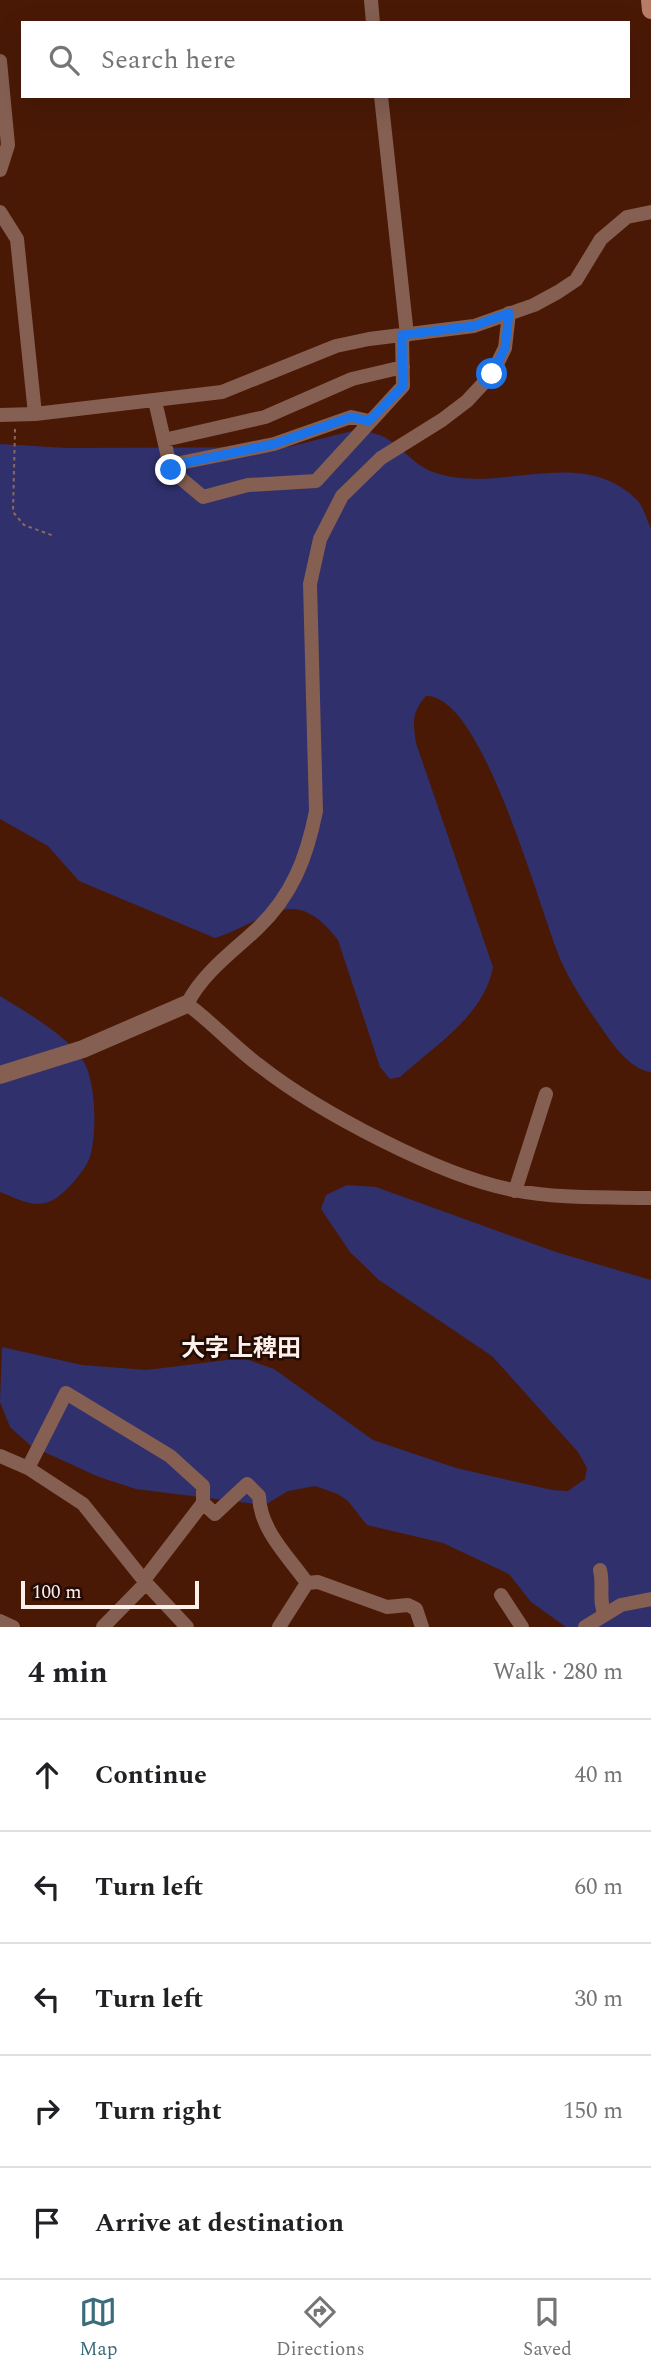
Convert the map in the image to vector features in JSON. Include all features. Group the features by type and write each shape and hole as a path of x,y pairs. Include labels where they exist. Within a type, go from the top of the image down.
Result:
{"main road":[{"path":"650,0 651,10"}],"street":[{"path":"371,0 373,21"},
{"path":"0,61 9,145 5,164 0,170"},
{"path":"155,401 171,470 203,497 248,485 316,481 369,421 399,393 403,386 405,335 381,98"},
{"path":"0,212 17,239 35,414"},
{"path":"0,415 35,414 222,391 336,346 474,326 534,305 576,281 601,239 627,217 651,212"},
{"path":"0,1075 83,1049 187,1004 198,983 280,904 300,872 316,811 310,584 320,540 342,496 382,457 467,401 492,374 505,348 509,313"},
{"path":"164,440 265,417 352,379 403,368"},
{"path":"170,466 274,444 351,417 369,421"},
{"path":"187,1004 261,1067 316,1104 435,1164 515,1191 651,1198"},
{"path":"515,1191 546,1094"},
{"path":"28,1468 66,1394 170,1456 203,1486 203,1503 145,1581 103,1627"},
{"path":"0,1456 28,1468 83,1504 145,1581 187,1627"},
{"path":"203,1503 215,1514 247,1483 253,1487 259,1496 260,1513 268,1528 307,1583"},
{"path":"600,1570 603,1580 600,1604 605,1615"},
{"path":"307,1583 318,1582 387,1607 408,1605 416,1609 422,1627"},
{"path":"279,1627 307,1583"},
{"path":"501,1595 523,1627"},
{"path":"585,1627 621,1605 651,1599"},
{"path":"0,1622 13,1627"}],"path":[{"path":"16,414 12,474 13,512 24,525 54,536"}],"shaded area":[{"path":"360,429 386,438 423,467 439,474 464,478 567,473 592,475 615,484 637,500 643,509 651,529 651,1072 638,1068 621,1053 577,991 562,963 508,810 489,767 469,730 448,705 426,696 414,718 416,743 493,967 488,985 469,1015 400,1077 390,1079 380,1067 338,940 322,922 307,912 293,909 279,911 215,938 79,881 48,846 0,819 0,444 67,448 288,447"},
{"path":"0,996 46,1025 68,1043 84,1062 91,1082 94,1122 90,1157 68,1188 56,1198 44,1203 25,1202 0,1192"},
{"path":"347,1185 376,1187 556,1252 651,1280 651,1627 566,1627 531,1602 509,1574 443,1543 367,1525 348,1501 338,1494 315,1486 288,1491 265,1505 136,1489 99,1477 31,1446 10,1427 0,1402 2,1347 82,1365 147,1370 243,1358 274,1369 373,1440 456,1468 552,1490 568,1491 585,1479 587,1468 578,1452 492,1356 379,1280 350,1252 321,1209 326,1195"}],"district":[{"name":"大字上稗田","path":"241,1348"}],"route":[{"path":"171,470 170,466 274,444 351,417 369,421 403,386 402,335 474,326 509,313 505,348 492,374"}]}
